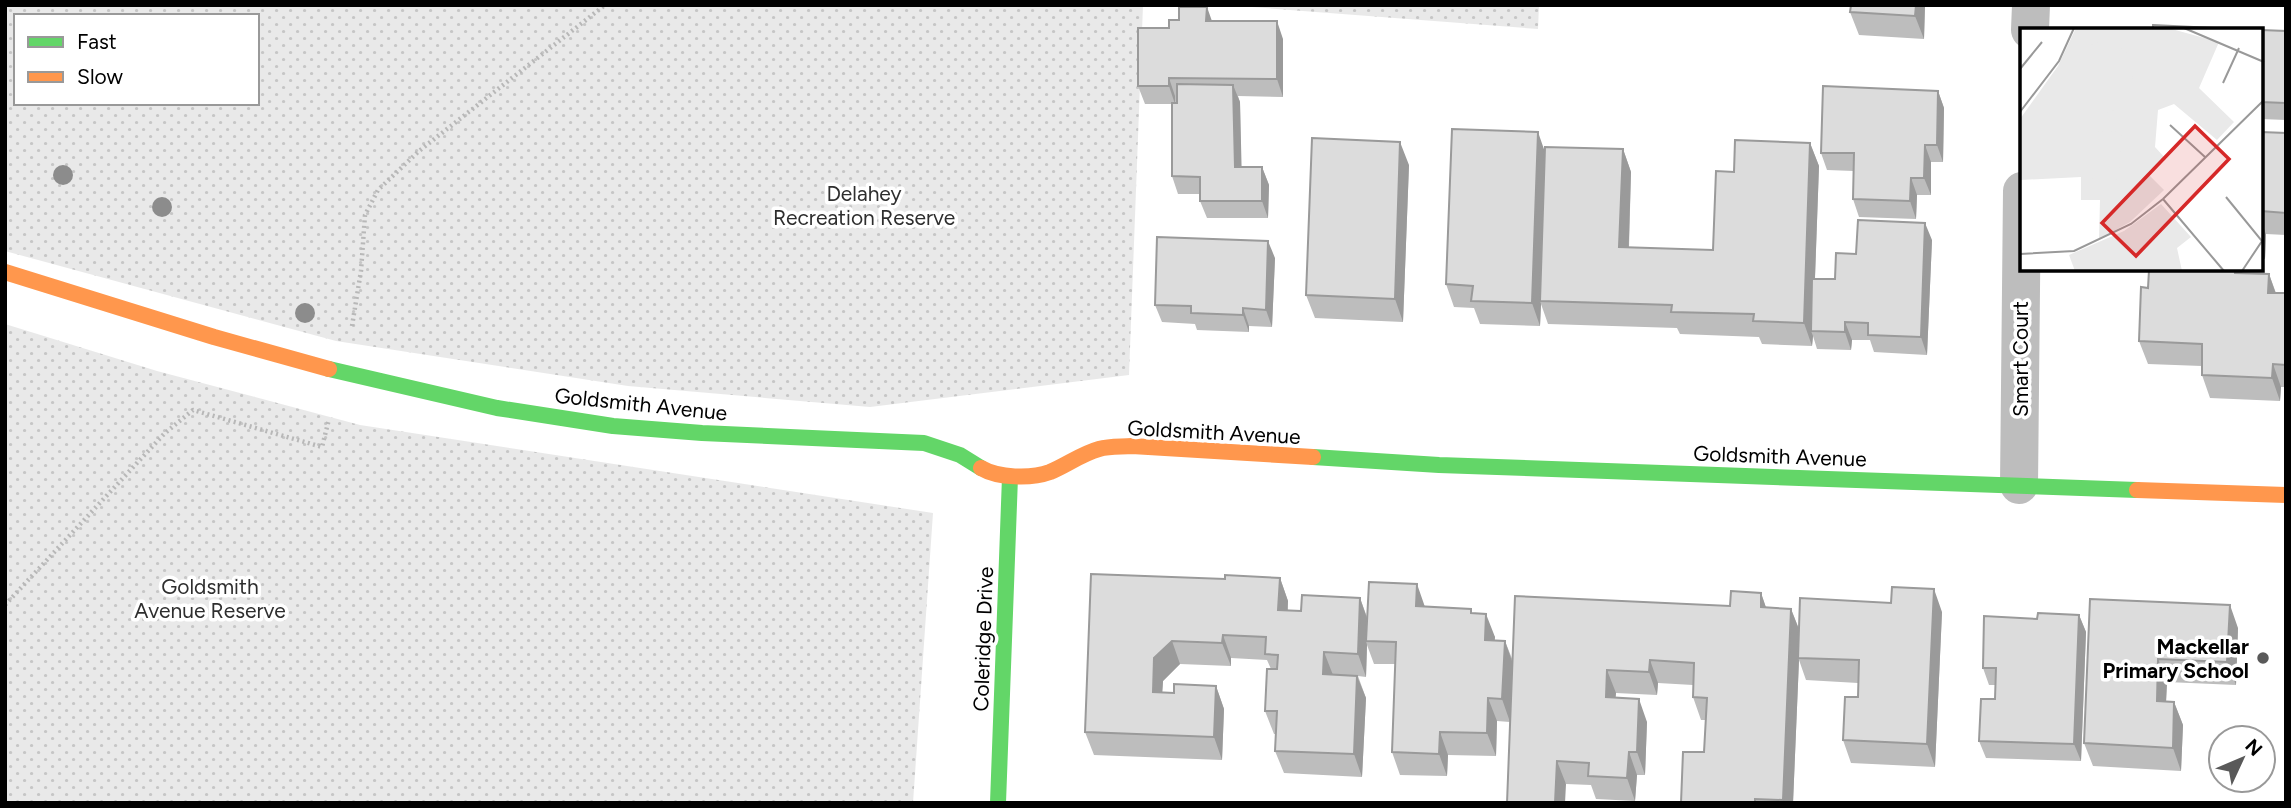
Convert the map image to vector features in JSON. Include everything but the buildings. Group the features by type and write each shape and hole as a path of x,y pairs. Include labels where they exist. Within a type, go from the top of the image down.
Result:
{"street":[{"path":"2029,28 2031,5"},
{"name":"Smart Court","path":"2019,485 2020,271"},
{"name":"Goldsmith Avenue","path":"5,272 237,344 341,373 471,403 570,420 690,433 924,443 960,455 989,473 1010,477 1047,473 1102,448 1132,446 1439,466 2286,495"},
{"name":"Coleridge Drive","path":"998,803 1010,477"}],"green space":[{"name":"Delahey Recreation Reserve","path":"5,5 1143,5 1129,375 870,407 628,386 336,341 5,251"},
{"path":"1225,5 1539,5 1538,29"},
{"name":"Goldsmith Avenue Reserve","path":"5,324 157,371 360,425 933,513 913,803 5,803"}],"traffic: fast":[{"path":"329,369 497,408 613,426 702,433 924,443 960,455 981,468"},
{"path":"1313,457 1439,465 2137,490"},
{"path":"998,803 1010,477"}],"traffic: slow":[{"path":"5,272 214,337 329,369"},
{"path":"981,468 1005,476 1034,476 1050,472 1099,449 1132,446 1313,457"},
{"path":"2137,490 2286,495"}],"place":[{"name":"Mackellar Primary School","path":"2263,658"}]}
